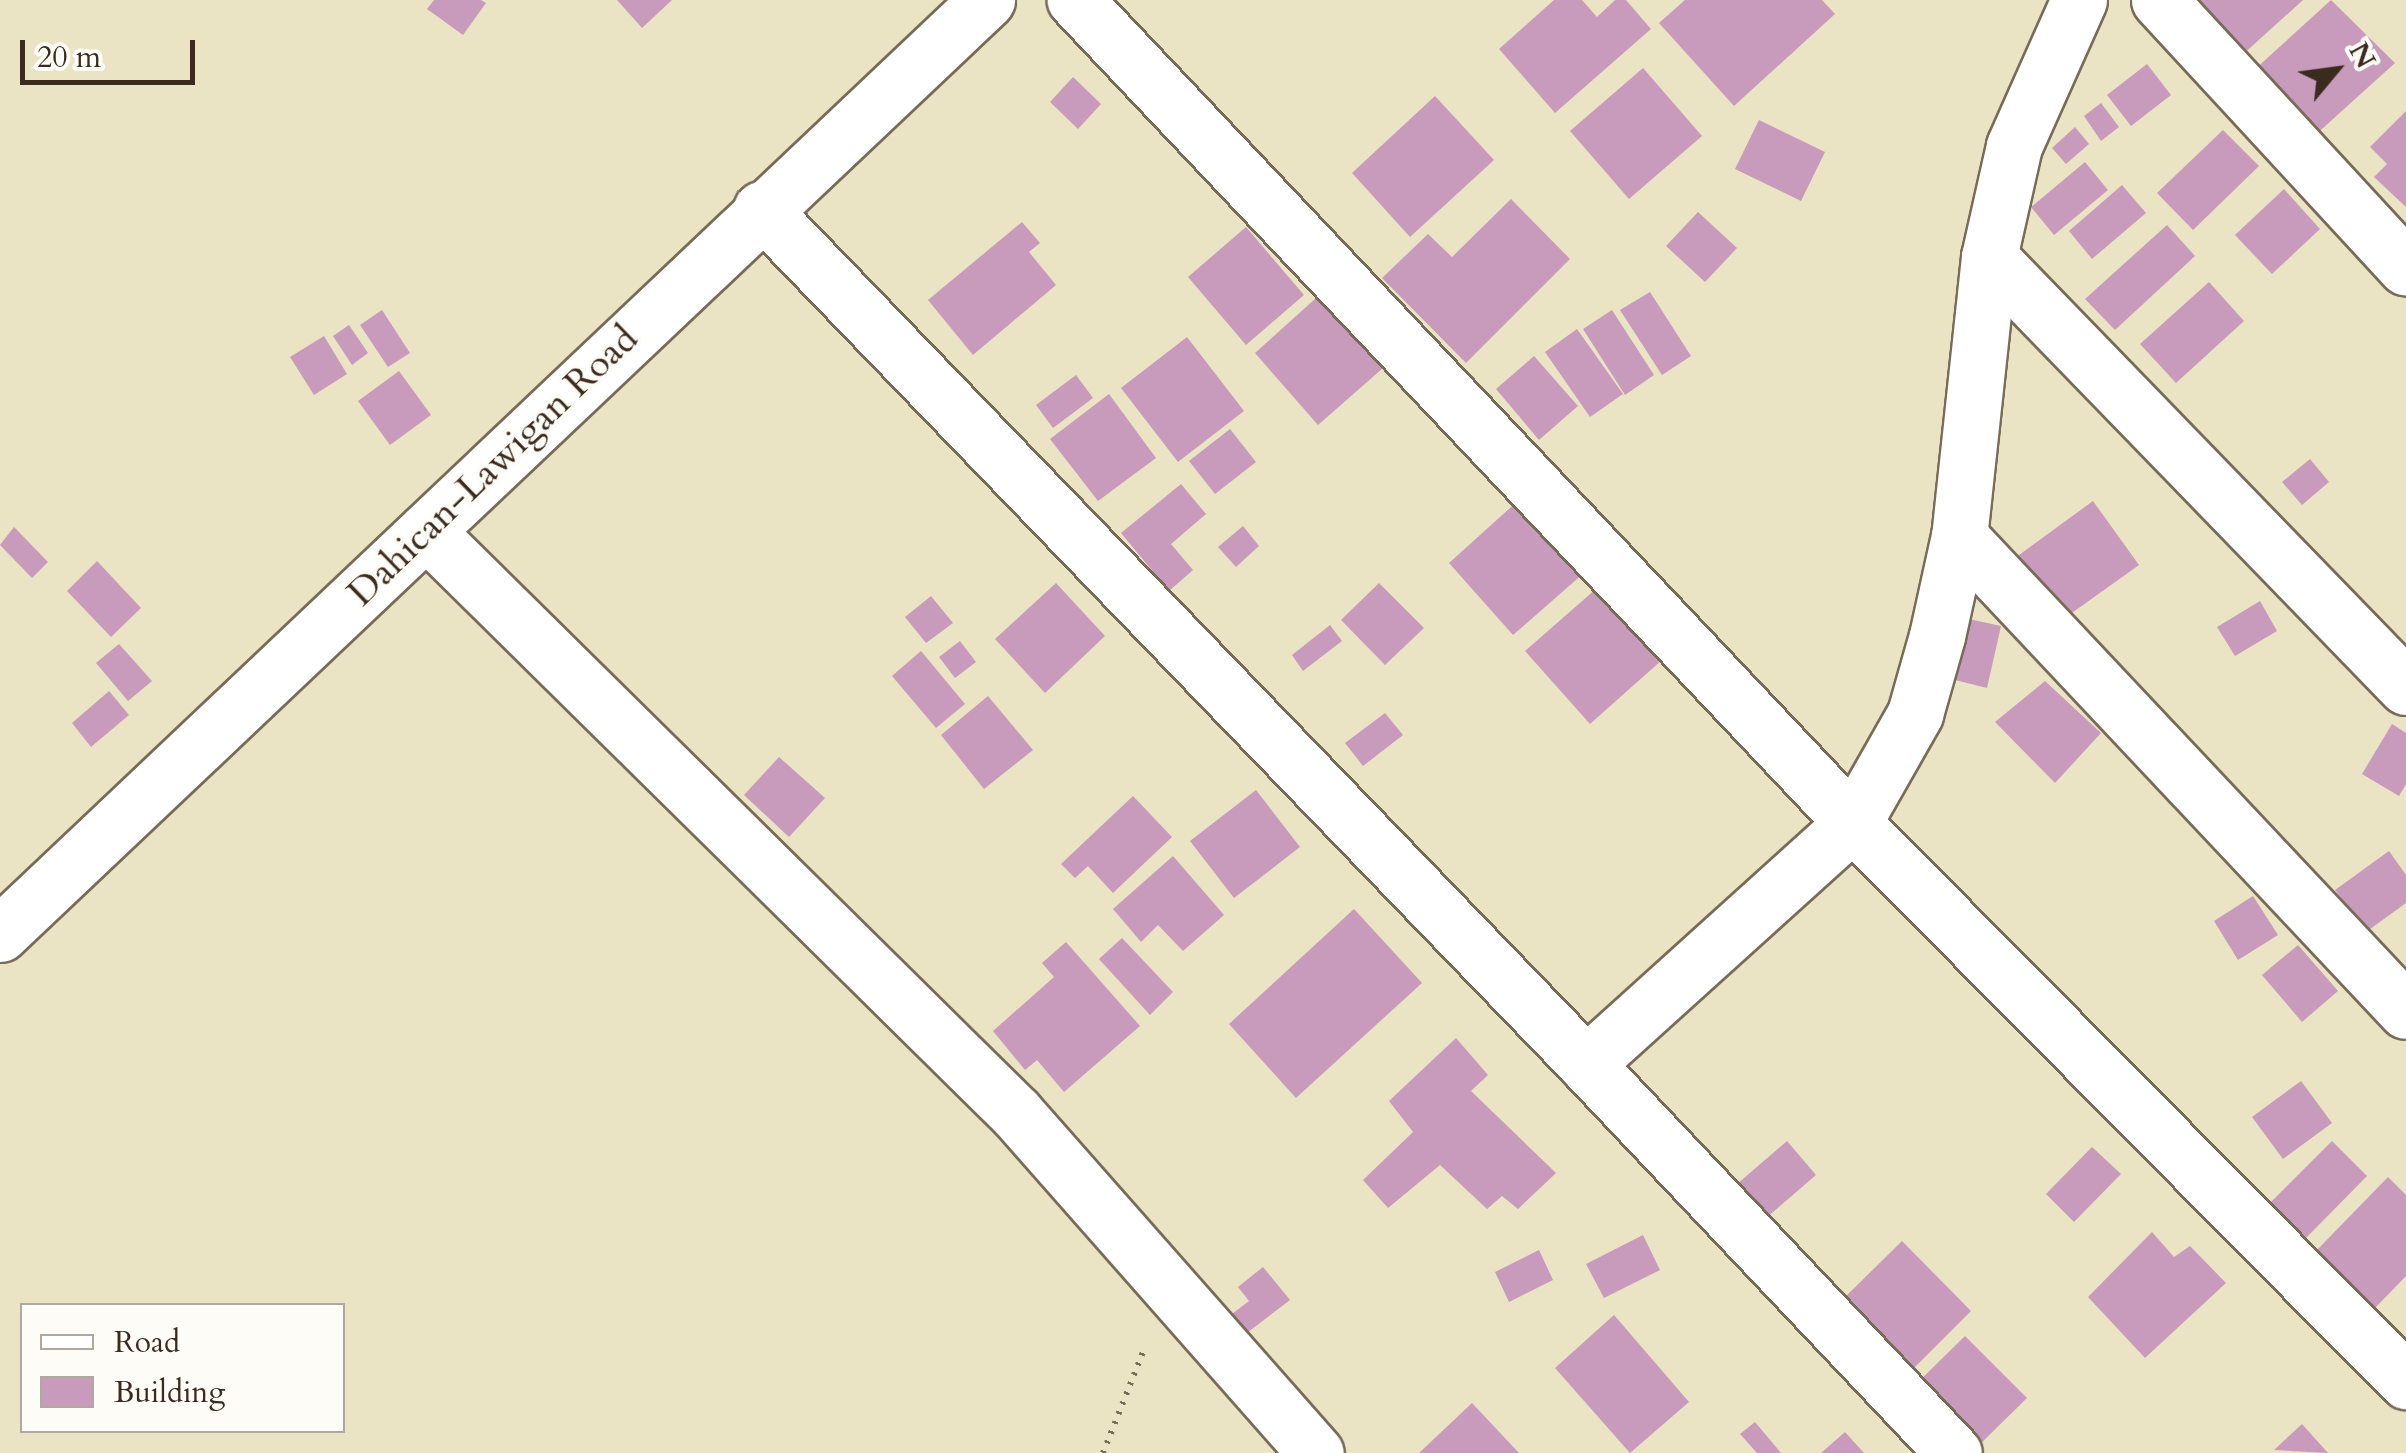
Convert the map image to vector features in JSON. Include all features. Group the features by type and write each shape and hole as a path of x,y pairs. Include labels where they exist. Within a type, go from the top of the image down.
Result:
{"street":[{"name":"Dahican-Lawigan Road","path":"0,934 761,209 987,0"},
{"path":"1075,0 1854,823 2406,1381"},
{"path":"1586,1064 1854,823 1915,714 1959,536 1989,257 2014,146 2079,0"},
{"path":"2159,0 2406,268"},
{"path":"761,209 1586,1064 1954,1453"},
{"path":"1989,257 2406,687"},
{"path":"426,531 1016,1113 1316,1453"},
{"path":"1959,536 2406,1010"}],"path":[{"path":"1103,1453 1170,1286"}],"building":[{"path":"434,0 486,3 463,35 427,9"},
{"path":"617,0 672,0 642,28"},
{"path":"1554,0 1582,0 1597,17 1615,0 1626,0 1651,29 1555,113 1499,49"},
{"path":"1685,0 1822,0 1835,14 1734,106 1659,23"},
{"path":"2190,0 2303,0 2240,57"},
{"path":"2331,0 2395,63 2312,138 2252,72"},
{"path":"2147,64 2171,95 2131,126 2107,95"},
{"path":"1643,68 1702,136 1629,199 1570,131"},
{"path":"1073,77 1101,104 1078,129 1050,102"},
{"path":"1435,96 1494,160 1410,237 1352,173"},
{"path":"2101,103 2119,127 2101,141 2084,116"},
{"path":"2406,111 2406,207 2374,177 2387,164 2370,147"},
{"path":"1759,120 1825,152 1801,201 1735,169"},
{"path":"2075,127 2089,144 2066,164 2052,148"},
{"path":"2223,130 2259,166 2193,230 2157,193"},
{"path":"2085,162 2108,190 2054,235 2031,207"},
{"path":"2122,185 2146,213 2092,259 2069,231"},
{"path":"2284,189 2320,229 2272,274 2235,235"},
{"path":"1511,199 1570,259 1466,363 1382,278 1428,234 1452,257"},
{"path":"1698,212 1737,248 1705,282 1666,246"},
{"path":"1022,222 1040,243 1029,252 1056,285 973,355 928,300"},
{"path":"2167,225 2195,256 2115,330 2085,299"},
{"path":"1246,227 1304,295 1246,345 1188,277"},
{"path":"2209,282 2244,321 2176,383 2140,344"},
{"path":"1326,289 1391,361 1318,425 1255,353"},
{"path":"1650,292 1691,356 1662,375 1620,310"},
{"path":"382,310 410,353 388,367 360,325"},
{"path":"1612,310 1654,375 1625,395 1583,329"},
{"path":"349,325 368,353 352,365 333,336"},
{"path":"1577,329 1623,394 1590,417 1545,352"},
{"path":"324,336 347,374 314,395 290,357"},
{"path":"1187,337 1244,411 1178,462 1121,388"},
{"path":"1534,356 1578,406 1539,440 1496,389"},
{"path":"399,371 431,415 390,445 358,401"},
{"path":"1076,375 1093,398 1053,428 1036,405"},
{"path":"1109,394 1156,458 1098,501 1050,439"},
{"path":"1230,429 1256,462 1215,494 1189,461"},
{"path":"2310,459 2329,482 2302,505 2282,482"},
{"path":"1181,484 1206,514 1171,544 1193,570 1169,591 1121,533"},
{"path":"1520,499 1585,572 1513,635 1449,563"},
{"path":"2093,501 2139,565 2069,615 2054,594 2046,600 2015,558"},
{"path":"1243,526 1259,546 1236,567 1218,547"},
{"path":"14,527 48,562 32,578 0,545"},
{"path":"97,561 141,608 111,637 67,591"},
{"path":"1056,583 1105,636 1045,693 995,639"},
{"path":"1379,583 1424,628 1385,665 1341,620"},
{"path":"1597,588 1662,660 1590,724 1525,651"},
{"path":"931,596 953,623 926,643 905,617"},
{"path":"2260,601 2277,631 2235,656 2217,627"},
{"path":"1969,619 2001,626 1987,688 1955,680"},
{"path":"1330,625 1342,641 1303,671 1292,655"},
{"path":"960,641 976,662 955,678 939,657"},
{"path":"119,644 152,681 128,701 96,663"},
{"path":"921,651 965,704 936,728 892,676"},
{"path":"2045,681 2101,733 2055,783 1995,722"},
{"path":"109,691 129,715 91,747 72,723"},
{"path":"988,696 1033,750 984,789 941,735"},
{"path":"1385,713 1403,735 1363,766 1345,743"},
{"path":"2392,724 2406,733 2406,784 2399,796 2362,774"},
{"path":"779,757 825,798 789,837 744,795"},
{"path":"1256,790 1300,847 1234,898 1190,841"},
{"path":"1133,796 1172,837 1113,893 1088,866 1075,878 1061,864"},
{"path":"2389,851 2406,875 2406,903 2366,932 2335,890"},
{"path":"1173,856 1224,915 1183,951 1158,925 1141,942 1113,909"},
{"path":"2253,896 2278,935 2238,960 2214,921"},
{"path":"1354,909 1422,983 1296,1098 1229,1024"},
{"path":"1122,938 1173,992 1150,1015 1099,959"},
{"path":"1066,942 1140,1026 1064,1092 1037,1060 1025,1070 993,1031 1054,977 1042,963"},
{"path":"2298,945 2338,991 2302,1022 2262,975"},
{"path":"1456,1038 1488,1075 1471,1091 1556,1173 1518,1209 1502,1196 1487,1209 1440,1165 1388,1208 1363,1180 1413,1132 1389,1101"},
{"path":"2301,1081 2332,1123 2283,1159 2252,1117"},
{"path":"1787,1141 1816,1175 1758,1225 1729,1191"},
{"path":"2332,1141 2367,1176 2305,1239 2269,1204"},
{"path":"2092,1147 2121,1174 2074,1222 2046,1194"},
{"path":"2388,1177 2406,1195 2406,1276 2375,1308 2316,1251"},
{"path":"2152,1232 2174,1257 2190,1246 2226,1283 2145,1358 2088,1297"},
{"path":"1643,1235 1660,1270 1604,1298 1586,1264"},
{"path":"1902,1241 1971,1311 1905,1377 1836,1306"},
{"path":"1539,1250 1553,1280 1509,1302 1495,1272"},
{"path":"1263,1267 1290,1300 1239,1339 1224,1320 1249,1301 1238,1287"},
{"path":"1614,1315 1689,1402 1630,1453 1555,1368"},
{"path":"1965,1336 2027,1398 1974,1450 1912,1388"},
{"path":"1472,1403 1519,1453 1419,1453"},
{"path":"1755,1422 1781,1453 1757,1453 1740,1434"},
{"path":"2302,1424 2328,1453 2274,1450"},
{"path":"1845,1432 1864,1453 1821,1453"}]}
